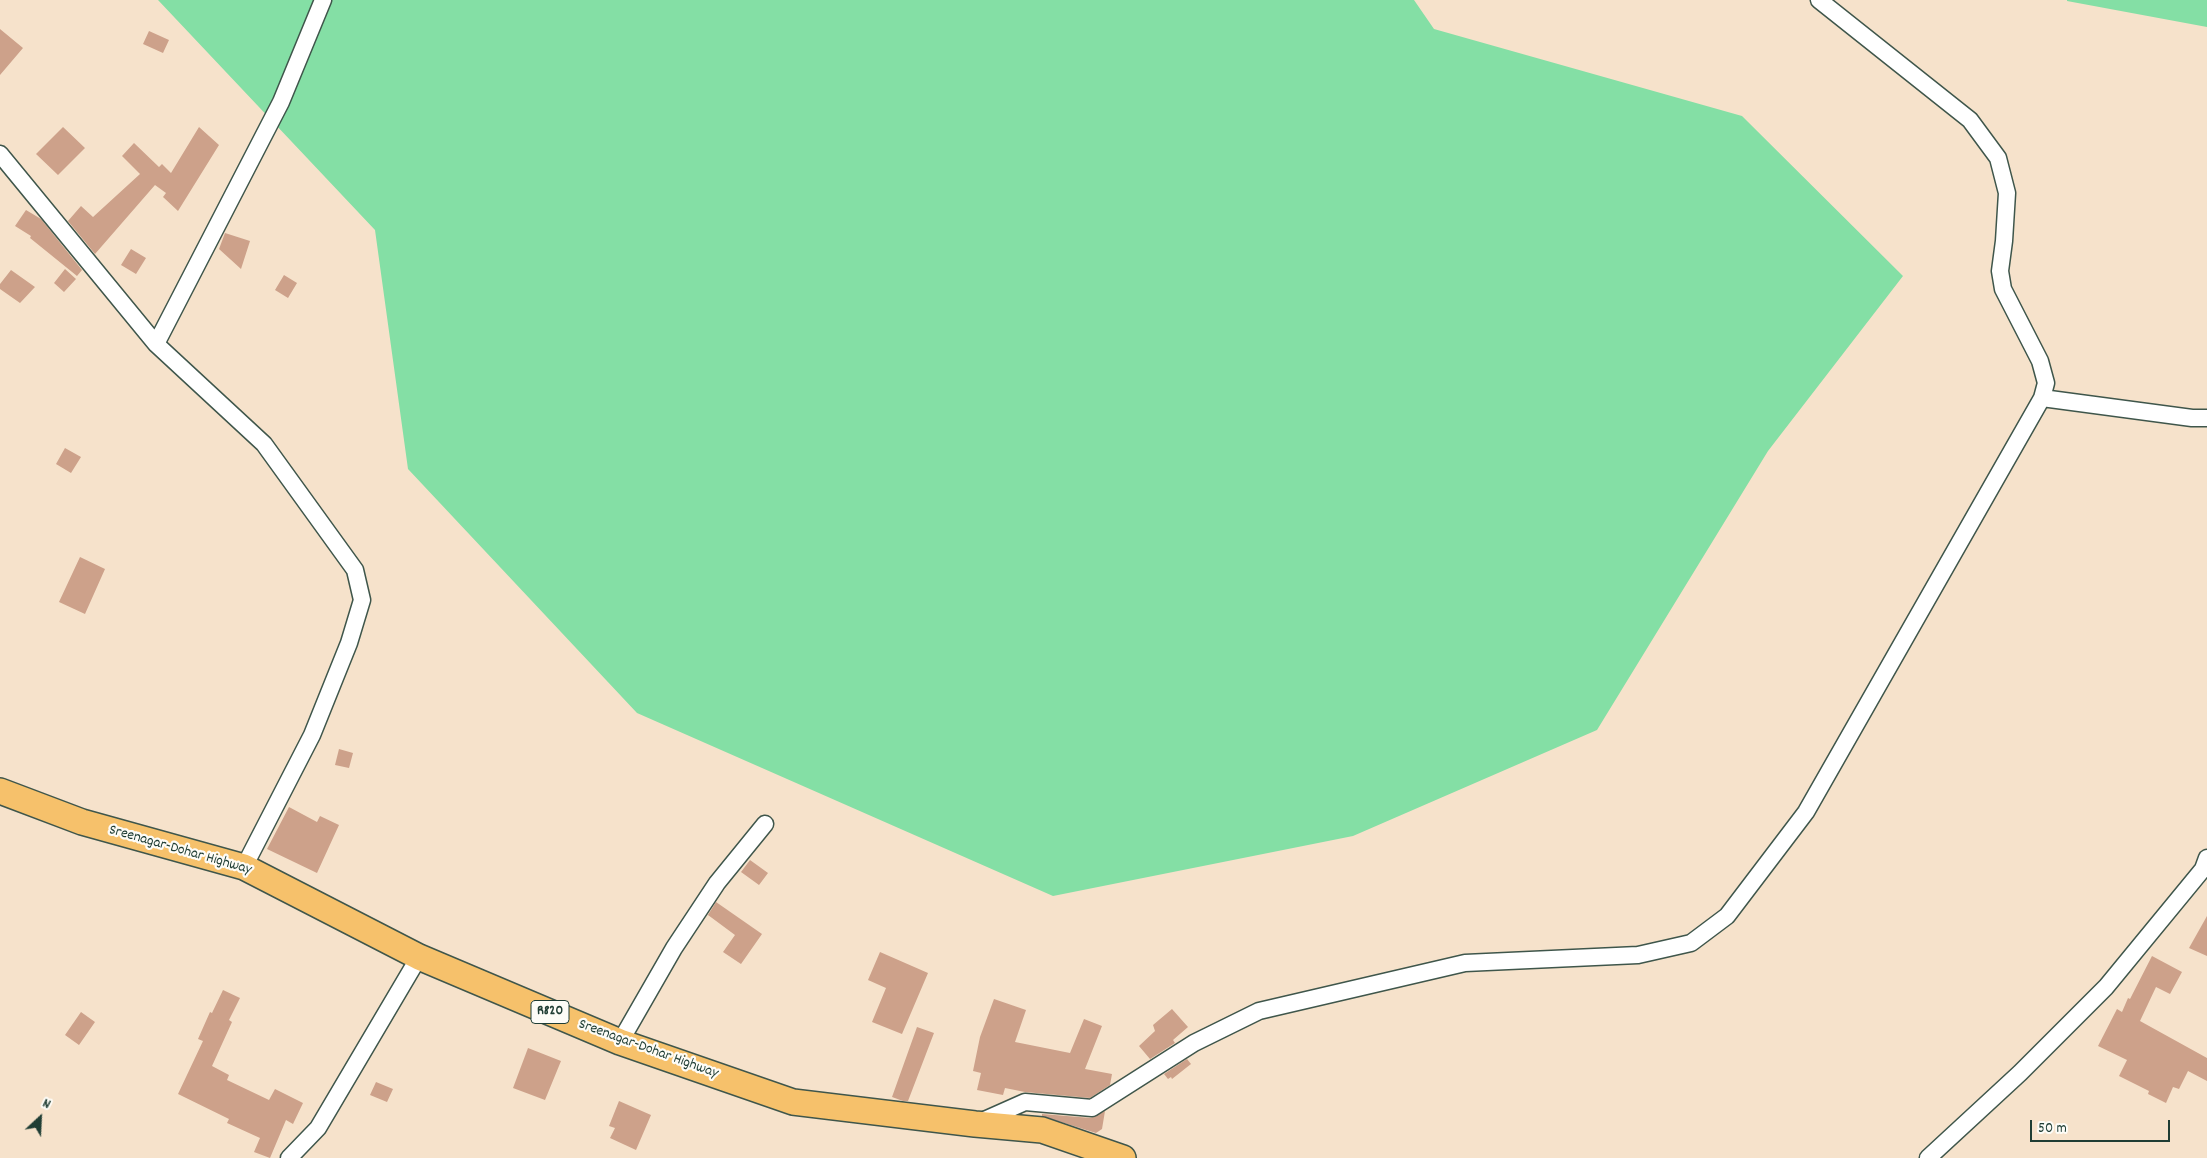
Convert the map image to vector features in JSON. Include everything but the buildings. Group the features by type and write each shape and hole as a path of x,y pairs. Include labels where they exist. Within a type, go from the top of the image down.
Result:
{"main road":[{"name":"Sreenagar-Dohar Highway","path":"0,791 82,822 244,867 419,957 620,1042 793,1102 975,1124 1042,1130 1123,1158"}],"street":[{"path":"156,344 281,102 323,0"},
{"path":"975,1124 1025,1102 1092,1108 1194,1043 1259,1011 1465,962 1638,955 1691,943 1727,916 1806,812 2042,398 2046,382 2040,361 2004,289 2000,271 2007,193 1998,158 1970,120 1819,0"},
{"path":"0,154 156,344 264,444 355,570 362,600 349,643 312,735 244,867"},
{"path":"2042,398 2192,418 2207,418"},
{"path":"620,1042 679,940 717,883 765,824"},
{"path":"1928,1158 2020,1073 2106,987 2203,868 2207,858"},
{"path":"290,1158 318,1128 419,957"}],"green space":[{"path":"158,0 1414,0 1434,29 1742,116 1903,276 1768,451 1597,730 1353,836 1053,896 637,713 408,469 375,230"},
{"path":"2207,0 2207,27 2067,1"}]}
